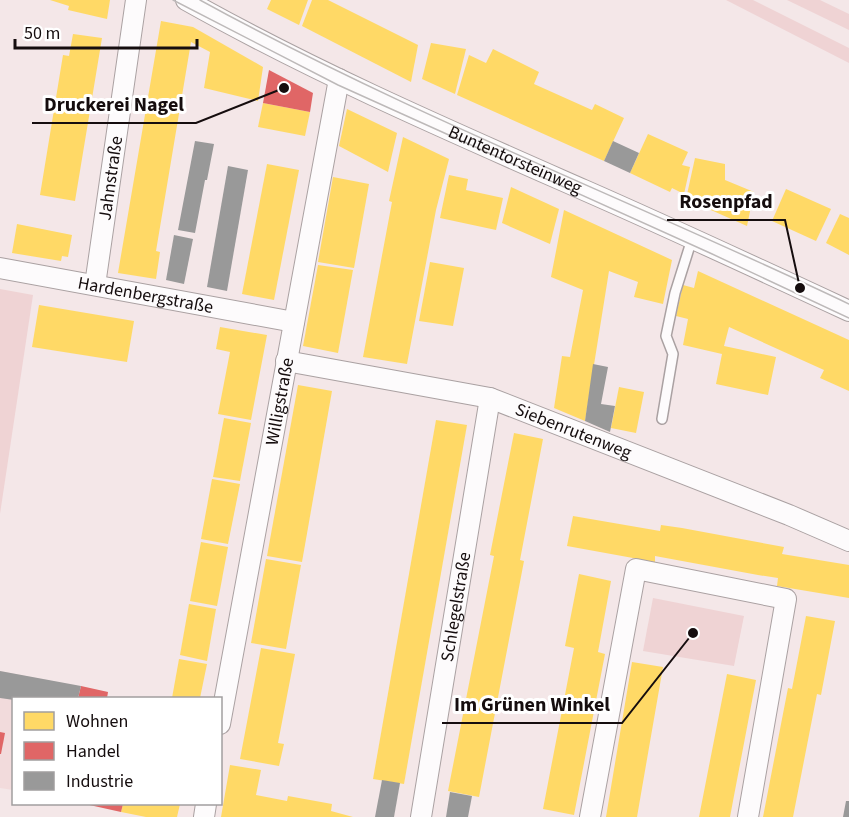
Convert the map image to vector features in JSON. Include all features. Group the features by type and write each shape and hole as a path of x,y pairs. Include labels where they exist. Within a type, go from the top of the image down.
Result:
{"street":[{"name":"Jahnstraße","path":"95,285 136,0"},
{"name":"Buntentorsteinweg","path":"186,0 339,79 693,238 849,311"},
{"name":"Willigstraße","path":"222,713 339,79"},
{"name":"Hardenbergstraße","path":"0,268 294,322"},
{"name":"Siebenrutenweg","path":"286,361 490,398 789,515 849,541"},
{"name":"Schlegelstraße","path":"422,817 490,398"},
{"path":"590,817 636,569 786,599 748,817"}],"lane":[{"path":"662,419 673,354 666,336 675,293 693,238"}],"shaded area":[{"path":"726,0 753,0 849,48 849,63"},
{"path":"787,0 820,0 849,14 849,30"},
{"path":"0,289 33,295 0,514"},
{"path":"653,598 744,616 734,666 643,651"},
{"path":"0,671 108,692 107,697 12,697 12,790 0,788"}],"building: Wohnen":[{"path":"50,0 110,0 107,19 68,10 69,6"},
{"path":"271,0 308,0 299,25 267,9"},
{"path":"312,0 328,0 418,45 411,82 302,26"},
{"path":"161,21 193,27 263,67 258,101 204,88 210,52 191,42 156,251 160,252 156,279 118,273"},
{"path":"73,34 102,38 75,201 40,195 63,55 69,56"},
{"path":"431,43 466,49 455,94 422,79"},
{"path":"493,49 539,72 534,84 592,110 595,104 624,118 604,161 457,95 469,55 486,63"},
{"path":"263,103 310,112 305,136 258,127"},
{"path":"347,109 397,133 388,172 339,146"},
{"path":"648,134 688,152 682,165 690,167 684,194 672,188 670,192 630,173"},
{"path":"403,137 449,159 436,210 407,364 363,357 392,202 389,201"},
{"path":"695,158 725,164 725,180 754,192 747,226 686,199"},
{"path":"267,164 299,170 274,300 242,294"},
{"path":"449,175 468,179 466,190 503,198 496,230 440,218"},
{"path":"333,177 369,184 354,268 318,262"},
{"path":"511,187 559,209 550,244 502,223"},
{"path":"786,189 831,209 816,241 772,221"},
{"path":"564,210 672,260 663,304 634,297 638,282 609,271 585,421 554,408 562,356 570,357 583,290 551,277"},
{"path":"840,214 849,218 849,255 826,243"},
{"path":"17,224 72,235 68,257 62,256 61,261 12,253"},
{"path":"430,262 464,268 453,326 419,321"},
{"path":"318,265 353,270 338,353 303,346"},
{"path":"698,271 849,340 849,391 820,378 824,370 729,327 724,346 776,357 768,395 716,384 722,354 683,345 688,319 676,316 683,285 694,288"},
{"path":"39,305 134,321 127,362 32,347"},
{"path":"220,327 267,335 251,420 218,414 230,352 216,349"},
{"path":"298,385 332,391 302,562 267,556"},
{"path":"619,387 644,392 636,433 611,428"},
{"path":"224,418 251,423 240,481 213,477"},
{"path":"436,420 467,425 404,784 373,779"},
{"path":"514,433 543,439 520,560 524,561 479,797 448,791 494,556 490,555"},
{"path":"212,479 240,484 228,544 201,539"},
{"path":"573,516 660,531 661,525 682,528 784,547 782,554 849,565 849,598 777,586 778,578 655,556 655,562 567,546"},
{"path":"201,542 228,547 217,606 190,601"},
{"path":"266,559 301,565 286,649 251,643"},
{"path":"579,574 611,581 598,652 605,654 574,815 543,809 574,648 565,646"},
{"path":"189,604 216,609 207,661 180,655"},
{"path":"806,616 835,621 821,695 817,694 793,817 763,817 788,688 792,689"},
{"path":"261,648 295,654 278,743 284,744 279,766 240,759"},
{"path":"179,659 207,664 200,697 172,697"},
{"path":"632,662 663,667 637,817 606,817"},
{"path":"727,674 756,680 730,817 699,817"},
{"path":"230,765 261,770 256,795 287,801 288,796 332,804 331,811 353,817 221,817"},
{"path":"123,805 180,805 177,817 146,817 121,812"}],"building: Handel":[{"path":"269,70 313,93 310,112 263,103"},
{"path":"81,686 108,692 107,697 78,697"},
{"path":"0,732 5,733 1,754 0,754"},
{"path":"90,805 123,805 121,812"}],"building: Industrie":[{"path":"195,141 214,144 195,233 178,230"},
{"path":"613,141 639,153 630,173 604,161"},
{"path":"228,166 248,170 227,291 207,287"},
{"path":"174,235 193,239 184,284 166,280"},
{"path":"593,364 608,367 601,404 615,406 610,432 585,421"},
{"path":"0,671 81,686 78,697 12,697 12,700 0,698"},
{"path":"382,780 400,783 394,817 375,817"},
{"path":"450,792 472,796 468,817 446,817"},
{"path":"846,801 849,801 849,817 843,817"}],"tram line":[{"path":"173,0 338,85 849,318"},
{"path":"200,0 279,42 440,120 849,304"}],"place":[{"name":"Druckerei Nagel","path":"284,88"},
{"name":"Rosenpfad","path":"800,288"},
{"name":"Im Grünen Winkel","path":"693,633"}]}
